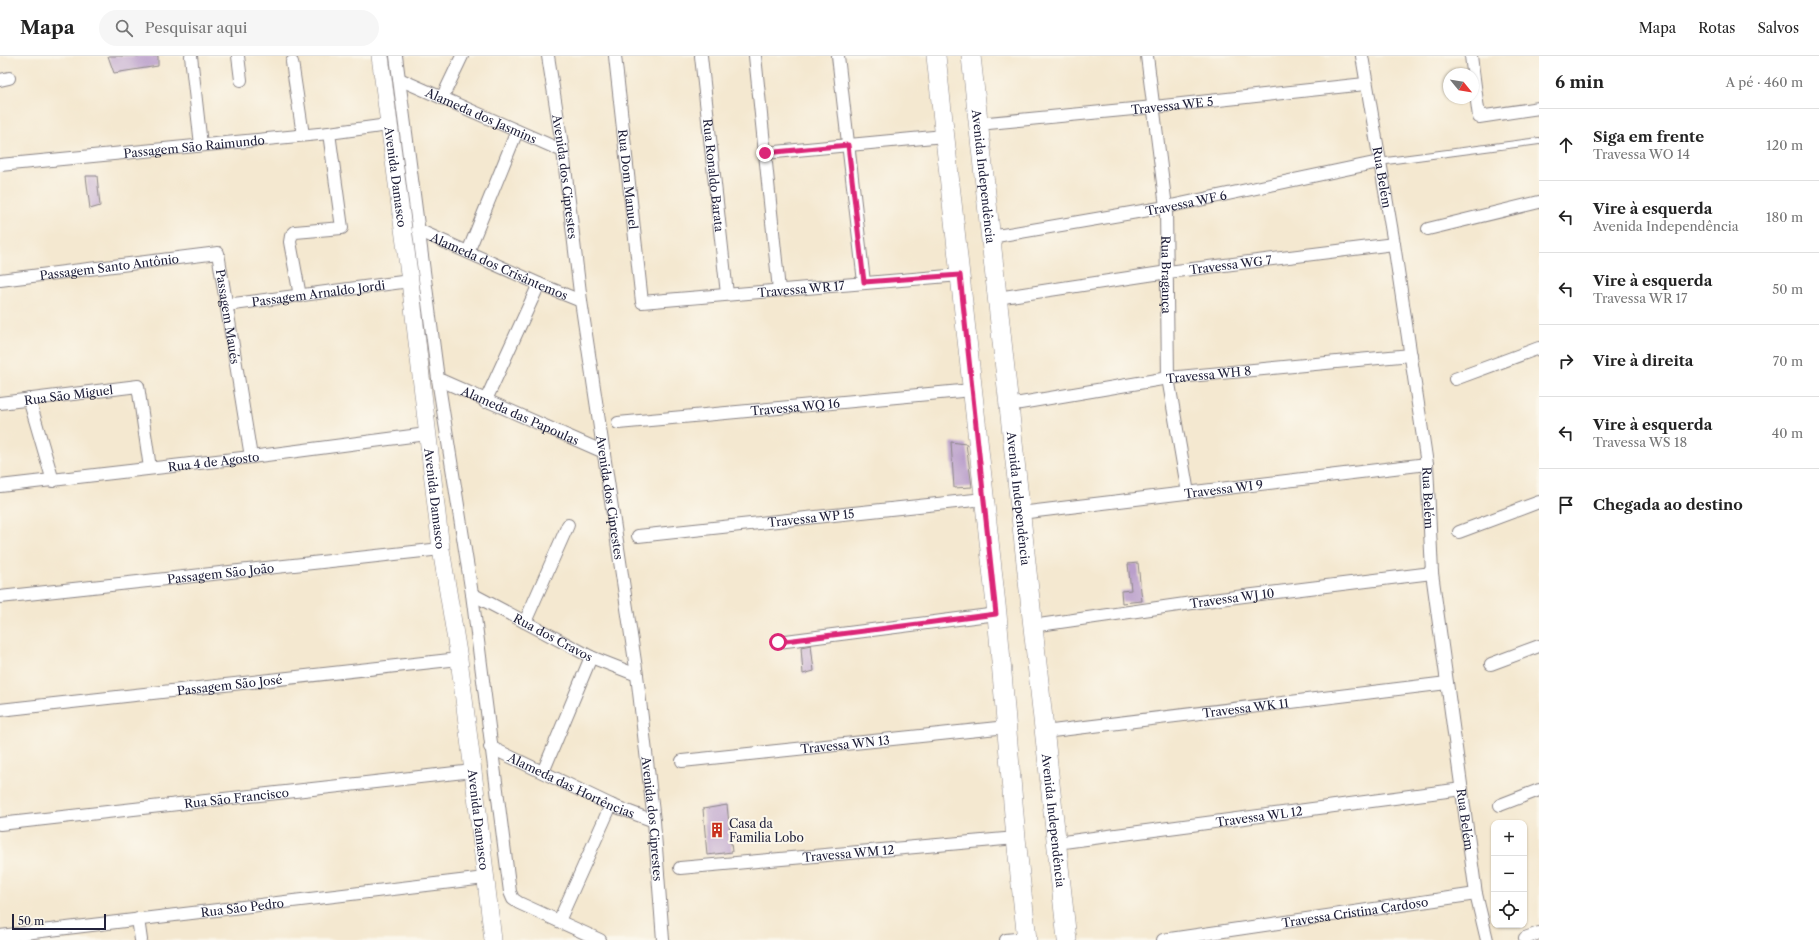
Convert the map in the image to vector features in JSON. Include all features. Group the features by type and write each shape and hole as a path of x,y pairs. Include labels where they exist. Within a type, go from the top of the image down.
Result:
{"main road":[{"path":"936,56 996,614 1016,838 1027,939"},
{"name":"Avenida Independência","path":"971,56 1067,940"}],"street":[{"path":"191,56 201,145"},
{"path":"238,56 240,80"},
{"name":"Avenida Damasco","path":"380,56 410,281 441,550 459,660 493,940"},
{"name":"Avenida Damasco","path":"396,56 438,379 472,594 490,747 510,892 513,899 519,903 559,921"},
{"path":"442,98 462,56"},
{"name":"Avenida dos Ciprestes","path":"548,56 563,150 581,301 637,675 654,821 662,940"},
{"name":"Rua Dom Manuel","path":"615,56 642,302"},
{"name":"Rua Ronaldo Barata","path":"701,56 727,294"},
{"path":"755,56 779,290"},
{"path":"838,56 864,282"},
{"name":"Rua Bragança","path":"1147,56 1166,207 1168,272 1168,378 1188,493"},
{"name":"Rua Belém","path":"1362,56 1365,84 1394,244 1427,464 1432,573 1476,894 1487,940"},
{"path":"1471,56 1479,117 1539,108"},
{"path":"292,62 302,135"},
{"name":"Alameda dos Jasmins","path":"399,79 563,150"},
{"name":"Travessa WE 5","path":"978,124 1154,108 1365,84"},
{"name":"Passagem São Raimundo","path":"0,165 329,133 388,125"},
{"path":"468,252 517,131"},
{"path":"300,296 290,242 291,236 295,232 342,228 329,133"},
{"path":"765,153 944,136"},
{"name":"Travessa WF 6","path":"991,237 1166,207 1379,162"},
{"path":"1428,229 1539,202"},
{"name":"Alameda dos Crisântemos","path":"418,230 581,301"},
{"name":"Travessa WG 7","path":"997,298 1168,272 1394,244"},
{"name":"Passagem Santo Antônio","path":"0,280 218,253"},
{"name":"Passagem Maués","path":"218,253 251,457"},
{"name":"Travessa WR 17","path":"642,302 960,275"},
{"name":"Passagem Arnaldo Jordi","path":"226,305 410,281"},
{"path":"485,402 539,284"},
{"path":"1455,379 1539,348"},
{"name":"Travessa WH 8","path":"1008,405 1168,378 1411,355"},
{"name":"Alameda das Papoulas","path":"438,379 485,402 604,452"},
{"name":"Rua São Miguel","path":"0,403 138,386 150,468"},
{"name":"Travessa WQ 16","path":"618,423 972,390"},
{"path":"29,399 53,481"},
{"name":"Rua 4 de Agosto","path":"0,486 251,457 427,434"},
{"name":"Travessa WI 9","path":"1020,513 1427,464"},
{"name":"Travessa WP 15","path":"638,536 984,499"},
{"path":"1460,532 1539,502"},
{"path":"525,622 568,525"},
{"name":"Passagem São João","path":"0,597 441,550"},
{"name":"Travessa WJ 10","path":"1032,626 1220,599 1432,573"},
{"name":"Rua dos Cravos","path":"472,594 591,657 637,675"},
{"path":"778,642 996,614"},
{"path":"1491,664 1539,646"},
{"path":"544,772 591,657"},
{"name":"Passagem São José","path":"0,710 459,660"},
{"name":"Travessa WK 11","path":"1044,732 1447,683"},
{"name":"Travessa WN 13","path":"682,761 1007,727"},
{"name":"Alameda das Hortências","path":"490,747 611,805 654,821"},
{"name":"Rua São Francisco","path":"0,824 473,770"},
{"name":"Travessa WL 12","path":"1056,843 1462,789"},
{"path":"1500,805 1539,790"},
{"path":"600,940 559,921 611,805"},
{"name":"Travessa WM 12","path":"680,868 1016,838"},
{"name":"Rua São Pedro","path":"0,936 485,878"},
{"name":"Travessa Cristina Cardoso","path":"1163,940 1476,894"},
{"path":"138,919 141,940"},
{"path":"1525,938 1539,933"},
{"path":"1006,940 1027,939"}],"lane":[{"path":"1379,162 1539,141"}],"building":[{"path":"108,56 158,56 158,66 114,73"},
{"path":"86,176 97,176 100,206 90,209"},
{"path":"951,442 966,444 972,487 954,488"},
{"path":"1138,563 1142,601 1122,603 1121,591 1131,590 1128,564"},
{"path":"811,645 814,671 803,674 801,647"},
{"name":"Casa da Familia Lobo","path":"727,805 732,852 707,855 703,809"}],"place":[{"name":"Casa da Familia Lobo","path":"717,830"}],"route":[{"path":"765,153 848,145 864,282 960,275 996,614 778,642"}]}
